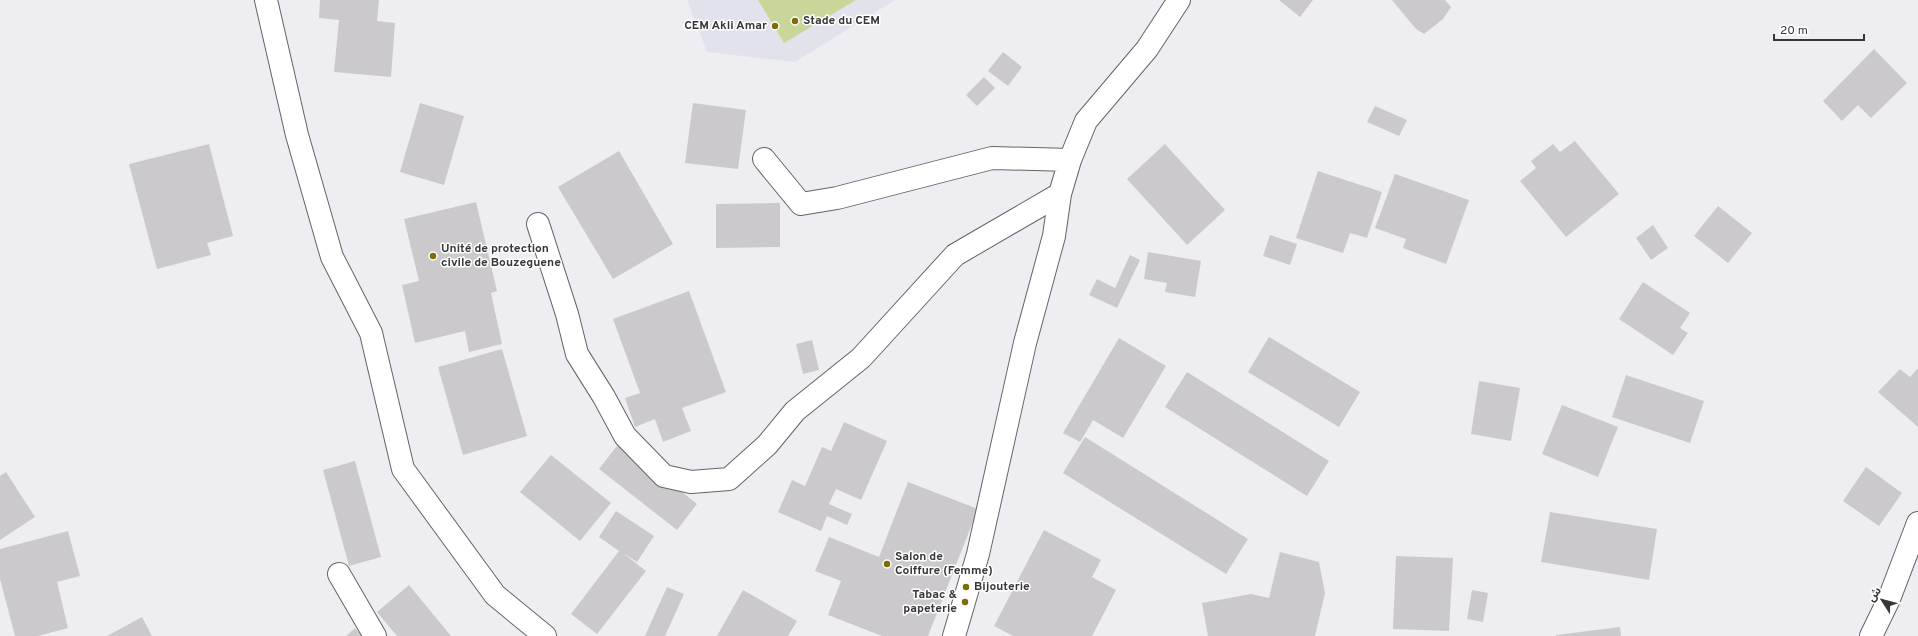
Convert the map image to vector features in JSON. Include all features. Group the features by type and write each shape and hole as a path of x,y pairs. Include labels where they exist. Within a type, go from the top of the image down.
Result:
{"street":[{"path":"266,0 299,143 332,258 370,333 403,469 495,595 545,636"},
{"path":"954,636 978,554 1025,343 1054,236 1060,194 1070,160 1086,122 1147,49 1179,0"},
{"path":"764,159 801,204 845,196 992,158 1070,160"},
{"path":"538,224 567,314 576,354 604,397 625,436 664,476 692,482 728,479 767,444 795,411 860,358 955,255 1060,194"},
{"path":"1871,636 1889,599 1918,523"},
{"path":"340,574 375,636"}],"shaded area":[{"name":"CEM Akli Amar","path":"687,0 895,0 795,62 707,52"}],"green space":[{"name":"Stade du CEM","path":"758,0 856,0 784,43"}],"building":[{"path":"320,0 379,0 377,21 395,23 391,77 334,72 339,20 319,18"},
{"path":"1279,0 1313,0 1300,17"},
{"path":"1392,0 1445,0 1451,7 1443,19 1424,34 1416,29"},
{"path":"1874,49 1907,83 1871,118 1858,105 1842,121 1823,101"},
{"path":"1003,52 1022,67 1008,86 988,71"},
{"path":"984,77 995,88 977,106 966,95"},
{"path":"420,103 464,116 444,185 400,172"},
{"path":"693,103 746,110 738,169 685,163"},
{"path":"1375,106 1407,120 1399,136 1367,122"},
{"path":"1575,141 1619,194 1566,237 1520,181 1536,168 1531,161 1553,144 1560,152"},
{"path":"209,144 233,236 207,243 211,255 157,269 129,164"},
{"path":"1165,144 1225,210 1187,245 1127,179"},
{"path":"619,151 673,244 613,279 558,187"},
{"path":"1318,171 1382,192 1367,238 1350,233 1343,253 1296,238"},
{"path":"1395,174 1469,200 1446,264 1403,248 1406,239 1375,228"},
{"path":"476,202 497,291 491,293 502,344 469,352 465,331 415,343 402,285 419,281 404,219"},
{"path":"780,203 780,247 716,248 716,204"},
{"path":"1718,206 1752,233 1728,263 1694,236"},
{"path":"1653,225 1668,248 1651,260 1636,238"},
{"path":"1270,235 1297,244 1290,265 1263,256"},
{"path":"1148,252 1201,261 1195,297 1165,292 1167,283 1144,279"},
{"path":"1130,255 1140,260 1117,308 1089,295 1097,279 1115,288"},
{"path":"1643,282 1690,313 1680,328 1688,333 1673,355 1619,319"},
{"path":"689,291 726,392 682,408 691,431 663,442 655,419 635,427 625,398 640,393 613,319"},
{"path":"1269,337 1360,392 1339,427 1248,372"},
{"path":"1119,338 1166,366 1123,438 1093,420 1080,442 1063,433"},
{"path":"812,340 819,370 803,374 796,344"},
{"path":"502,349 527,436 463,455 438,367"},
{"path":"1918,368 1918,427 1878,392 1900,369 1910,377"},
{"path":"1187,372 1329,461 1307,496 1165,407"},
{"path":"1626,375 1704,401 1690,443 1612,417"},
{"path":"1479,381 1520,388 1511,441 1471,434"},
{"path":"1562,405 1618,427 1598,477 1542,454"},
{"path":"844,422 887,441 861,500 836,489 829,504 852,514 847,525 827,516 821,531 778,512 792,480 805,486 822,447 831,451"},
{"path":"1085,437 1248,539 1226,574 1063,473"},
{"path":"620,442 697,504 677,530 599,469"},
{"path":"551,455 611,503 580,541 520,492"},
{"path":"355,461 381,557 349,566 323,470"},
{"path":"1866,467 1902,493 1879,526 1843,501"},
{"path":"6,472 35,517 0,540 0,476"},
{"name":"Salon de Coiffure (Femme)","path":"908,482 978,509 928,636 882,636 828,615 841,581 815,571 829,537 879,557"},
{"path":"616,511 654,536 637,562 623,553 646,571 597,634 571,614 619,551 599,537"},
{"path":"1550,512 1657,529 1649,580 1541,562"},
{"path":"1044,530 1101,560 1092,577 1116,590 1092,636 1013,636 994,626"},
{"path":"68,531 80,576 57,582 68,628 38,636 15,636 0,579 0,549"},
{"path":"1280,552 1319,562 1325,593 1315,636 1208,636 1202,603 1251,594 1269,598"},
{"path":"1396,556 1453,558 1449,631 1393,629"},
{"path":"409,585 451,636 397,636 377,612"},
{"path":"667,587 684,594 665,636 645,636"},
{"path":"743,590 797,621 788,636 717,636"},
{"path":"1472,590 1488,593 1483,622 1467,619"},
{"path":"142,617 152,636 107,636"},
{"path":"1620,627 1621,636 1556,636 1556,635"},
{"path":"355,628 362,636 346,636"}],"place":[{"name":"Stade du CEM","path":"795,21"},
{"name":"CEM Akli Amar","path":"775,26"},
{"name":"Unité de protection civile de Bouzeguene","path":"433,256"},
{"name":"Salon de Coiffure (Femme)","path":"887,564"},
{"name":"Bijouterie","path":"966,587"},
{"name":"Tabac & papeterie","path":"965,602"}]}
